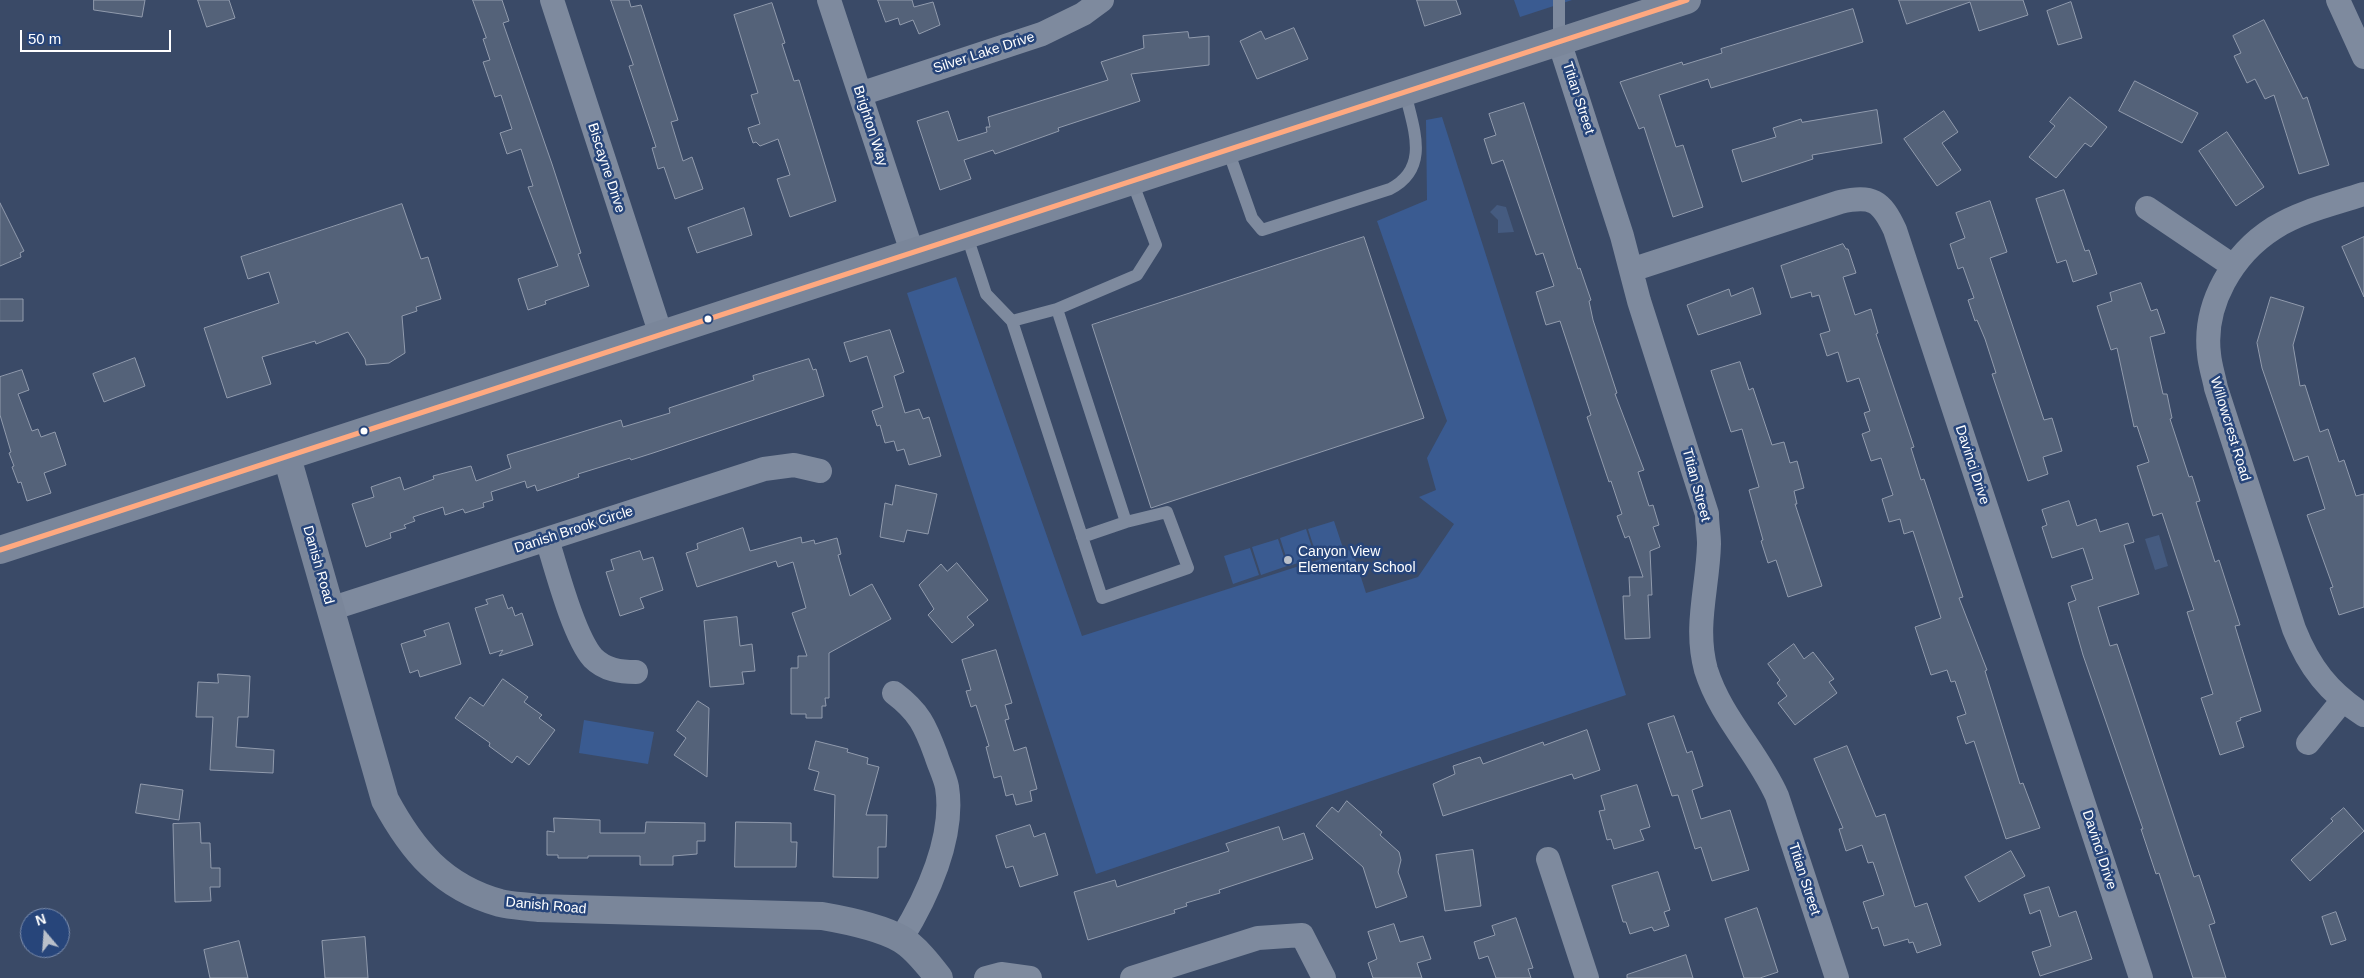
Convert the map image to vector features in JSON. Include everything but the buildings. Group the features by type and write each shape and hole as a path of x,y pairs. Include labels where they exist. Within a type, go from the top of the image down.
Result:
{"main road":[{"path":"0,550 1687,0"},
{"name":"Danish Road","path":"288,457 385,800 401,828 419,853 437,872 457,885 499,902 538,908 822,916 854,922 901,939 928,964 939,978"}],"street":[{"name":"Biscayne Drive","path":"552,0 661,335"},
{"name":"Brighton Way","path":"829,0 912,252"},
{"name":"Silver Lake Drive","path":"860,94 1042,34 1082,14 1102,0"},
{"path":"2338,0 2364,57"},
{"name":"Titian Street","path":"1559,41 1622,236 1706,514 1709,544 1701,604 1700,637 1706,669 1718,701 1731,724 1756,756 1774,790 1837,978"},
{"name":"Willowcrest Road","path":"2364,194 2300,215 2275,228 2252,244 2233,266 2217,296 2209,324 2209,354 2216,388 2304,655 2342,701 2364,714"},
{"name":"Davinci Drive","path":"1631,270 1840,202 1859,198 1875,201 1887,212 1895,230 2141,978"},
{"path":"2147,208 2233,266"},
{"name":"Danish Brook Circle","path":"330,609 764,469 794,465 820,471"},
{"path":"547,539 580,637 594,658 616,672 636,672"},
{"path":"894,693 912,707 927,730 946,786 948,811 947,829 939,857 916,914 901,939"},
{"path":"2308,743 2342,701"},
{"path":"1548,859 1587,978"},
{"path":"1132,978 1258,938 1302,935 1324,978"},
{"path":"986,978 1001,974 1030,978"}],"lane":[{"path":"1559,0 1559,41"},
{"path":"1228,150 1252,218 1262,230 1390,190 1406,180 1413,170 1416,156 1414,135 1405,92"},
{"path":"1012,320 1056,308 1137,274 1156,245 1132,181"},
{"path":"967,236 986,294 1012,320 1082,537 1102,598 1188,568 1168,512 1126,522 1082,537"},
{"path":"1056,308 1126,522"}],"shaded area":[{"path":"1514,0 1572,0 1520,17"},
{"path":"1442,117 1626,695 1096,874 907,293 956,277 1082,636 1352,549 1366,593 1418,577 1454,524 1419,497 1436,490 1427,458 1447,421 1377,221 1427,200 1426,120"},
{"path":"1497,205 1506,207 1514,232 1498,233 1498,220 1490,212"},
{"path":"1334,521 1343,548 1317,557 1308,529"},
{"path":"1306,529 1315,557 1289,566 1280,538"},
{"path":"2159,535 2168,566 2155,570 2145,539"},
{"path":"1278,539 1287,566 1261,575 1252,547"},
{"path":"1250,548 1259,575 1233,584 1224,556"},
{"path":"584,720 654,732 648,764 579,753"}],"transit line":[{"path":"0,550 1687,0"}],"place":[{"name":"Canyon View Elementary School","path":"1288,560"}]}
